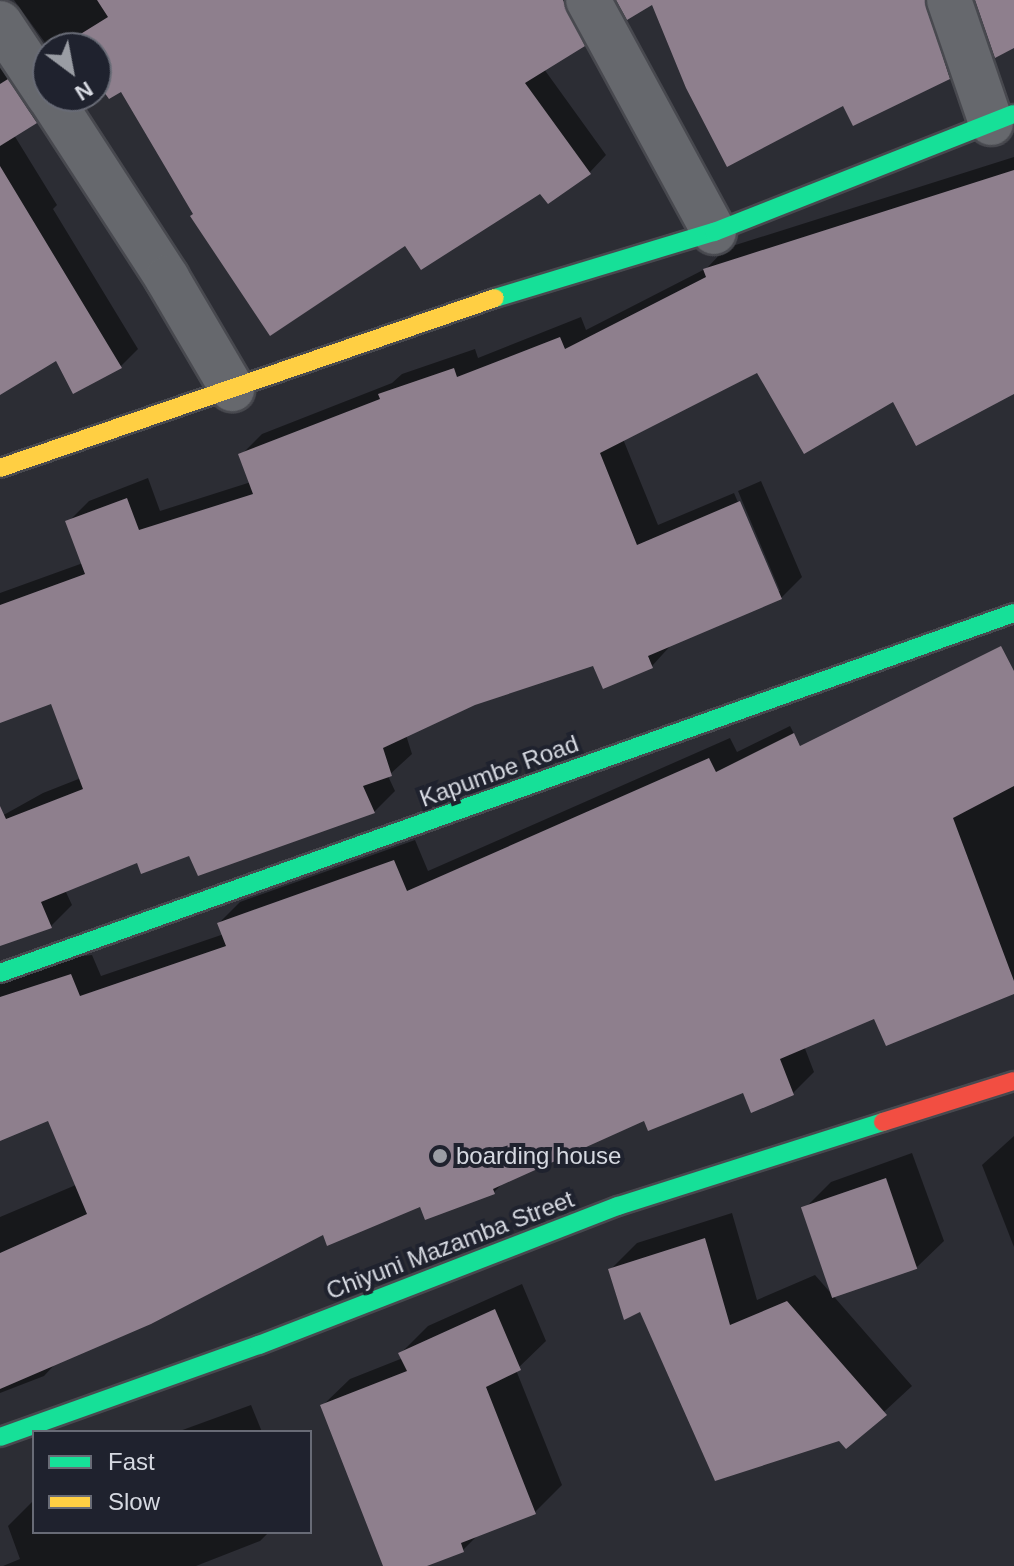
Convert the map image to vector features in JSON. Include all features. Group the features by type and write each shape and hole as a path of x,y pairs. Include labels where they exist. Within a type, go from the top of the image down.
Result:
{"street":[{"path":"588,0 670,145 714,232"},
{"path":"0,468 441,314 714,232 1002,119 949,0"},
{"path":"0,23 32,72"},
{"path":"58,112 167,278 232,389"},
{"name":"Kapumbe Road","path":"0,973 1014,613"},
{"name":"Chiyuni Mazamba Street","path":"0,1437 259,1345 618,1206 1014,1081"}],"building":[{"path":"97,0 563,0 585,46 525,83 591,174 548,204 540,194 421,270 405,246 270,336 190,216 193,214 121,92 112,97 112,32 84,32 108,17"},
{"path":"616,0 925,0 950,79 853,126 843,106 727,167 686,88 652,5 627,20"},
{"path":"975,0 1014,0 1014,48 995,58"},
{"path":"8,79 37,123 0,146 0,84"},
{"path":"0,166 122,368 73,394 56,361 0,395"},
{"path":"1014,170 1014,394 916,446 893,402 804,454 757,373 600,453 637,545 740,501 782,599 648,656 653,668 603,689 593,666 475,705 383,748 392,776 363,786 375,813 198,876 189,856 141,874 137,863 41,902 52,928 0,946 0,806 6,819 83,789 51,704 0,723 0,605 85,574 65,521 127,498 139,530 253,494 238,454 380,399 378,394 454,368 457,377 560,337 565,349 706,277 703,269"},
{"path":"1001,646 1014,671 1014,786 953,818 1014,981 1014,994 886,1046 874,1019 780,1059 794,1095 751,1113 743,1093 648,1131 644,1121 493,1189 495,1194 425,1220 420,1207 327,1246 323,1235 151,1324 0,1389 0,1253 87,1214 48,1121 0,1141 0,997 71,974 80,996 226,946 217,923 394,860 407,891 709,758 716,772 794,733 800,746"},
{"path":"886,1178 917,1269 832,1298 801,1207"},
{"path":"705,1238 730,1325 787,1301 887,1415 846,1449 839,1441 715,1481 640,1312 624,1320 608,1269"},
{"path":"495,1309 521,1370 486,1387 536,1514 461,1543 464,1552 427,1566 383,1566 320,1405 407,1371 398,1353"}],"traffic: fast":[{"path":"495,298 714,232 1014,114"},
{"path":"0,973 1014,613"},
{"path":"0,1437 259,1345 618,1206 883,1122"}],"traffic: slow":[{"path":"0,468 495,298"}],"traffic: jam":[{"path":"883,1122 1014,1081"}],"place":[{"name":"boarding house","path":"440,1156"}]}
